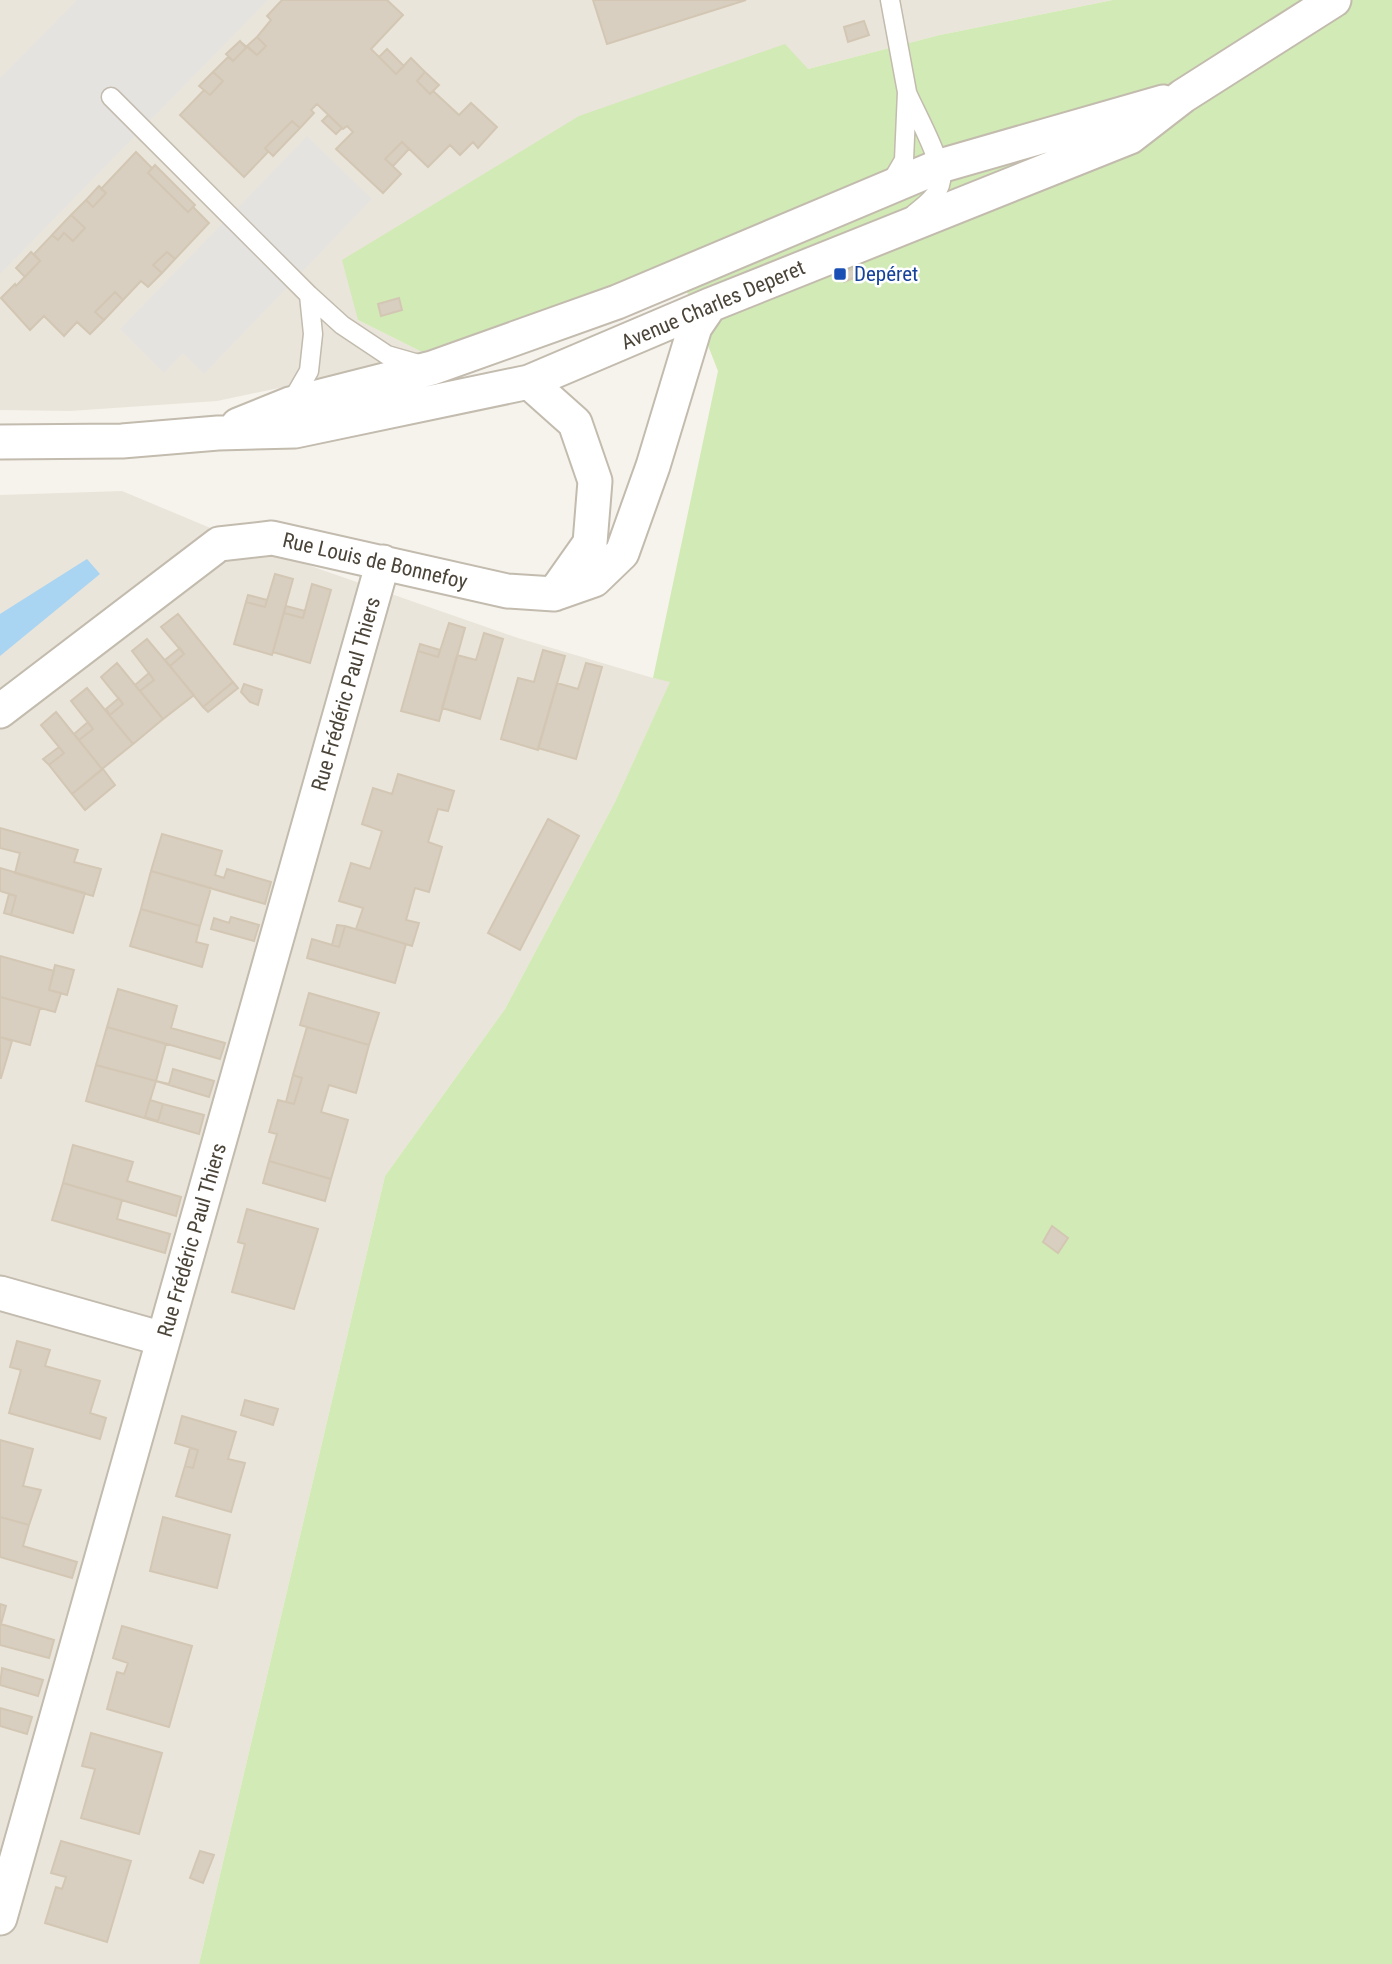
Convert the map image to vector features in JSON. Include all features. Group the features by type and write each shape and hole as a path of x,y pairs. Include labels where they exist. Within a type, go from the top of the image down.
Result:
{"street":[{"name":"Avenue Charles Deperet","path":"0,442 122,441 295,430 529,382 710,305 1130,136 1183,96 1334,0"},
{"name":"Avenue Charles Deperet","path":"218,433 290,404 432,368 617,302 940,166 1183,96"},
{"name":"Rue Louis de Bonnefoy","path":"2,715 219,544 272,538 507,591 554,594 594,580 622,553 653,466 695,327 710,305"},
{"path":"529,382 575,423 595,481 590,543 554,594"},
{"name":"Rue Frédéric Paul Thiers","path":"0,1918 383,562"},
{"path":"0,1293 163,1339"}],"lane":[{"path":"888,188 904,160 907,92 890,0"},
{"path":"886,236 934,197 941,182 940,166 907,92"},
{"path":"111,97 342,325 387,355 432,368"},
{"path":"290,404 309,371 313,334 309,295"}],"shaded area":[{"path":"0,0 1113,0 940,35 808,69 358,320 422,352 379,367 217,401 70,411 0,410"},
{"path":"77,0 268,0 0,274 0,78"},
{"path":"307,136 372,199 204,374 183,353 164,373 120,329"},
{"path":"122,491 256,547 518,638 671,681 615,802 505,1009 385,1176 199,1964 0,1964 0,495"}],"green space":[{"path":"1113,0 1392,0 1392,1964 199,1964 385,1176 505,1009 615,802 670,682 653,678 718,371 676,264 422,352 358,320 342,260 579,116 785,44 808,69 940,35"}],"water":[{"path":"87,559 100,574 0,656 0,614"}],"building":[{"path":"282,0 387,0 403,15 371,49 396,74 411,58 425,72 417,81 430,94 433,91 459,115 471,103 497,127 478,148 473,142 460,155 450,145 428,167 402,142 385,159 401,174 383,193 336,149 353,132 347,126 343,129 317,104 311,110 314,113 300,128 292,121 265,148 268,152 244,177 180,115 204,90 210,95 223,81 213,72 228,57 233,61 246,48 242,43 257,55 266,46 257,37 271,20 267,16"},
{"path":"593,0 746,0 607,44"},
{"path":"864,21 869,35 848,42 844,27"},
{"path":"257,37 266,46 257,55 247,46"},
{"path":"240,41 246,48 233,61 226,54"},
{"path":"387,49 404,66 396,74 379,57"},
{"path":"213,72 223,81 210,95 199,86"},
{"path":"425,72 439,85 430,94 417,81"},
{"path":"328,115 342,128 336,134 322,121"},
{"path":"292,121 300,128 273,156 265,148"},
{"path":"402,142 409,149 393,166 385,159"},
{"path":"136,152 152,168 148,173 188,212 193,207 209,223 175,259 167,252 153,265 162,273 148,287 141,281 123,300 115,292 95,312 104,320 90,334 77,322 64,336 44,316 30,330 1,298 40,261 34,254 52,235 58,240 64,233 73,241 85,228 71,215 86,200 93,207 106,193 101,189"},
{"path":"155,165 195,205 188,212 148,173"},
{"path":"99,186 106,193 93,207 86,200"},
{"path":"71,215 85,228 73,241 64,233 58,240 52,235"},
{"path":"31,252 40,261 25,277 16,268"},
{"path":"167,252 175,259 162,273 153,265"},
{"path":"861,266 864,274 844,282 841,273"},
{"path":"115,292 123,300 104,320 95,312"},
{"path":"399,298 402,310 381,316 378,304"},
{"path":"275,574 293,579 272,655 234,644 246,602 265,607"},
{"path":"312,584 331,590 310,663 273,652 284,613 303,618"},
{"path":"248,595 267,600 265,607 246,602"},
{"path":"286,606 305,611 303,618 284,613"},
{"path":"178,614 233,682 203,707 170,666 184,654 161,627"},
{"path":"449,623 465,628 439,721 401,711 418,651 438,657"},
{"path":"484,633 503,639 480,719 442,708 457,655 476,660"},
{"path":"147,639 194,695 163,719 140,691 154,680 132,651"},
{"path":"420,644 440,650 438,657 418,651"},
{"path":"180,648 184,654 170,666 165,660"},
{"path":"543,650 565,656 538,750 501,739 518,678 534,682"},
{"path":"117,663 163,719 133,744 105,710 110,715 123,704 101,677"},
{"path":"586,663 602,667 576,759 538,748 557,683 578,689"},
{"path":"149,673 154,680 140,691 135,685"},
{"path":"233,682 238,688 208,712 203,707"},
{"path":"244,684 262,690 258,705 250,702 241,692"},
{"path":"87,688 133,744 102,769 79,740 93,729 71,701"},
{"path":"119,698 123,704 110,715 106,709"},
{"path":"56,712 102,769 72,794 49,765 64,753 41,725"},
{"path":"88,722 93,729 79,740 74,734"},
{"path":"59,747 64,753 49,765 43,759"},
{"path":"103,769 115,785 85,810 72,794"},
{"path":"398,774 454,791 448,811 438,809 428,842 442,847 429,892 415,888 406,920 419,923 412,946 356,929 363,908 339,901 351,863 370,869 382,831 362,824 373,788 392,794"},
{"path":"548,819 579,836 520,950 488,933"},
{"path":"0,828 78,850 74,862 101,869 93,896 15,873 20,853 0,848"},
{"path":"162,834 222,851 215,875 224,878 227,869 271,882 265,904 151,871"},
{"path":"0,868 85,893 73,933 11,915 16,896 0,891"},
{"path":"151,871 211,888 200,926 141,909"},
{"path":"9,894 16,896 11,915 4,913"},
{"path":"141,909 200,926 196,942 208,945 202,967 130,946"},
{"path":"231,917 259,925 254,941 211,929 214,918 229,923"},
{"path":"337,925 345,926 339,947 332,945"},
{"path":"345,926 406,944 395,983 307,958 312,939 339,947"},
{"path":"0,956 54,971 49,990 61,993 55,1012 0,997"},
{"path":"55,965 74,970 67,995 49,990"},
{"path":"118,989 177,1006 171,1028 225,1043 220,1059 107,1027"},
{"path":"309,993 379,1013 369,1045 300,1025"},
{"path":"0,997 40,1008 30,1045 0,1037"},
{"path":"107,1027 166,1044 156,1081 96,1065"},
{"path":"307,1027 369,1045 356,1093 329,1085 321,1112 348,1120 331,1179 269,1161 277,1134 269,1132 278,1100 294,1104 302,1078 293,1075"},
{"path":"0,1037 12,1041 1,1078 0,1078"},
{"path":"96,1065 156,1081 145,1117 158,1121 163,1104 204,1115 199,1134 86,1101"},
{"path":"173,1069 214,1081 209,1097 156,1081 169,1084"},
{"path":"293,1075 302,1078 294,1104 286,1102"},
{"path":"150,1100 163,1104 158,1121 145,1117"},
{"path":"73,1145 133,1162 127,1181 181,1197 176,1216 63,1183"},
{"path":"269,1161 331,1179 325,1201 263,1183"},
{"path":"63,1183 122,1200 117,1219 170,1234 165,1253 52,1220"},
{"path":"247,1209 318,1229 294,1309 232,1292 245,1244 238,1242"},
{"path":"1052,1226 1068,1238 1058,1253 1043,1242"},
{"path":"17,1341 50,1350 45,1366 100,1381 90,1413 106,1418 100,1439 9,1413 21,1370 10,1367"},
{"path":"245,1400 278,1409 273,1425 241,1415"},
{"path":"182,1416 236,1432 228,1459 245,1463 231,1512 176,1496 185,1466 193,1468 198,1450 175,1443"},
{"path":"0,1440 33,1449 23,1486 41,1490 29,1525 0,1517"},
{"path":"190,1448 198,1450 193,1468 185,1466"},
{"path":"0,1517 29,1525 23,1546 77,1562 72,1578 0,1557"},
{"path":"163,1517 230,1535 217,1588 150,1571"},
{"path":"0,1604 6,1606 1,1624 54,1640 49,1658 0,1645"},
{"path":"122,1626 192,1646 169,1727 107,1709 117,1672 124,1674 128,1663 113,1658"},
{"path":"2,1668 43,1680 38,1696 0,1685"},
{"path":"0,1708 32,1717 27,1734 0,1726"},
{"path":"91,1733 162,1753 139,1834 81,1818 95,1769 82,1766"},
{"path":"61,1841 131,1861 107,1942 45,1923 56,1887 62,1889 66,1877 51,1873"},
{"path":"200,1851 214,1855 203,1883 190,1878"}],"place":[{"name":"Depéret","path":"840,274"}]}
